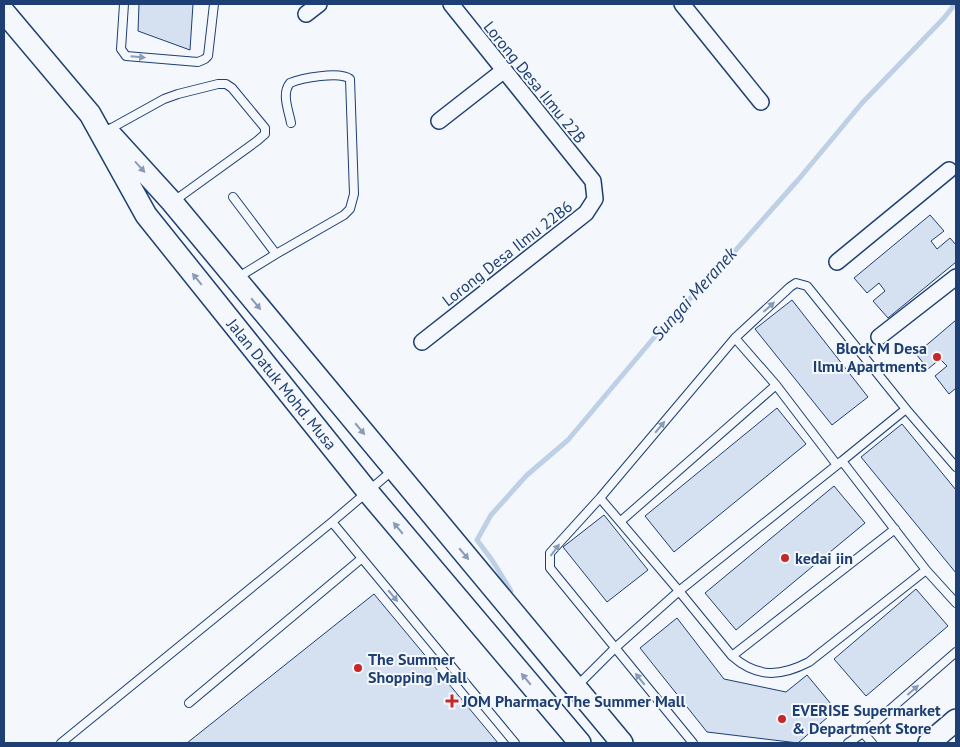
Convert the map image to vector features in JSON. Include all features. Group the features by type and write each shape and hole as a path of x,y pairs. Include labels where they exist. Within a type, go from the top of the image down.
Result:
{"main road":[{"name":"Jalan Datuk Mohd. Musa","path":"4,12 90,114 107,130 172,202 622,743"},
{"name":"Jalan Datuk Mohd. Musa","path":"90,114 146,215 368,492 580,743"},
{"path":"929,743 956,720"}],"street":[{"path":"306,14 320,4"},
{"name":"Lorong Desa Ilmu 22B","path":"451,4 593,181"},
{"path":"682,4 761,102"},
{"path":"439,121 503,71"},
{"path":"837,262 954,171"},
{"name":"Lorong Desa Ilmu 22B6","path":"422,342 586,213 595,199 593,181"},
{"path":"879,337 956,277"}],"lane":[{"path":"124,4 121,49 123,54 126,56 198,62 208,56 214,4"},
{"path":"235,279 344,215 350,209 354,194 350,79 343,75 333,75 290,83 286,91 286,98 292,123"},
{"path":"107,130 164,99 178,94 218,84 226,84 232,88 265,128 265,134 172,202"},
{"path":"233,197 276,254"},
{"path":"693,743 550,568 550,553 600,498 735,338 790,286 796,283 807,286 906,409 956,467"},
{"path":"735,338 895,529 926,570 956,603"},
{"path":"621,521 776,385"},
{"path":"575,687 615,648 679,591 906,409"},
{"path":"61,743 332,522 393,469"},
{"path":"600,498 732,656 748,668 758,671 777,674 796,669 809,662 926,570"},
{"path":"332,522 515,743"},
{"path":"732,656 895,529"},
{"path":"189,703 362,558"},
{"path":"848,743 863,734 956,652"},
{"path":"863,734 872,743"}],"building":[{"path":"139,4 193,4 190,50 138,31"},
{"path":"930,215 944,231 931,241 937,249 950,238 956,245 956,262 888,318 873,301 885,291 879,283 867,293 854,278"},
{"path":"792,300 868,397 832,425 755,329"},
{"name":"Block M Desa Ilmu Apartments","path":"956,320 956,388 949,394 935,376 947,366 940,359 928,369 916,354"},
{"path":"777,408 806,444 674,552 645,516"},
{"path":"902,424 956,490 956,573 861,457"},
{"name":"kedai iin","path":"834,486 865,523 736,630 705,593"},
{"path":"604,515 648,570 607,602 563,547"},
{"path":"916,589 948,626 866,696 834,659"},
{"name":"The Summer Shopping Mall","path":"374,594 498,743 187,743"},
{"path":"677,618 724,679 786,692 807,675 836,710 798,743 707,732 640,648"}],"waterway":[{"name":"Sungai Meranek","path":"511,591 477,540 491,515 527,475 568,440 668,321 719,269 798,180 862,103 944,18 955,4"}],"place":[{"name":"Block M Desa Ilmu Apartments","path":"937,357"},
{"name":"kedai iin","path":"785,558"},
{"name":"The Summer Shopping Mall","path":"358,668"},
{"name":"JOM Pharmacy The Summer Mall","path":"452,701"},
{"name":"EVERISE Supermarket & Department Store","path":"782,719"}]}
